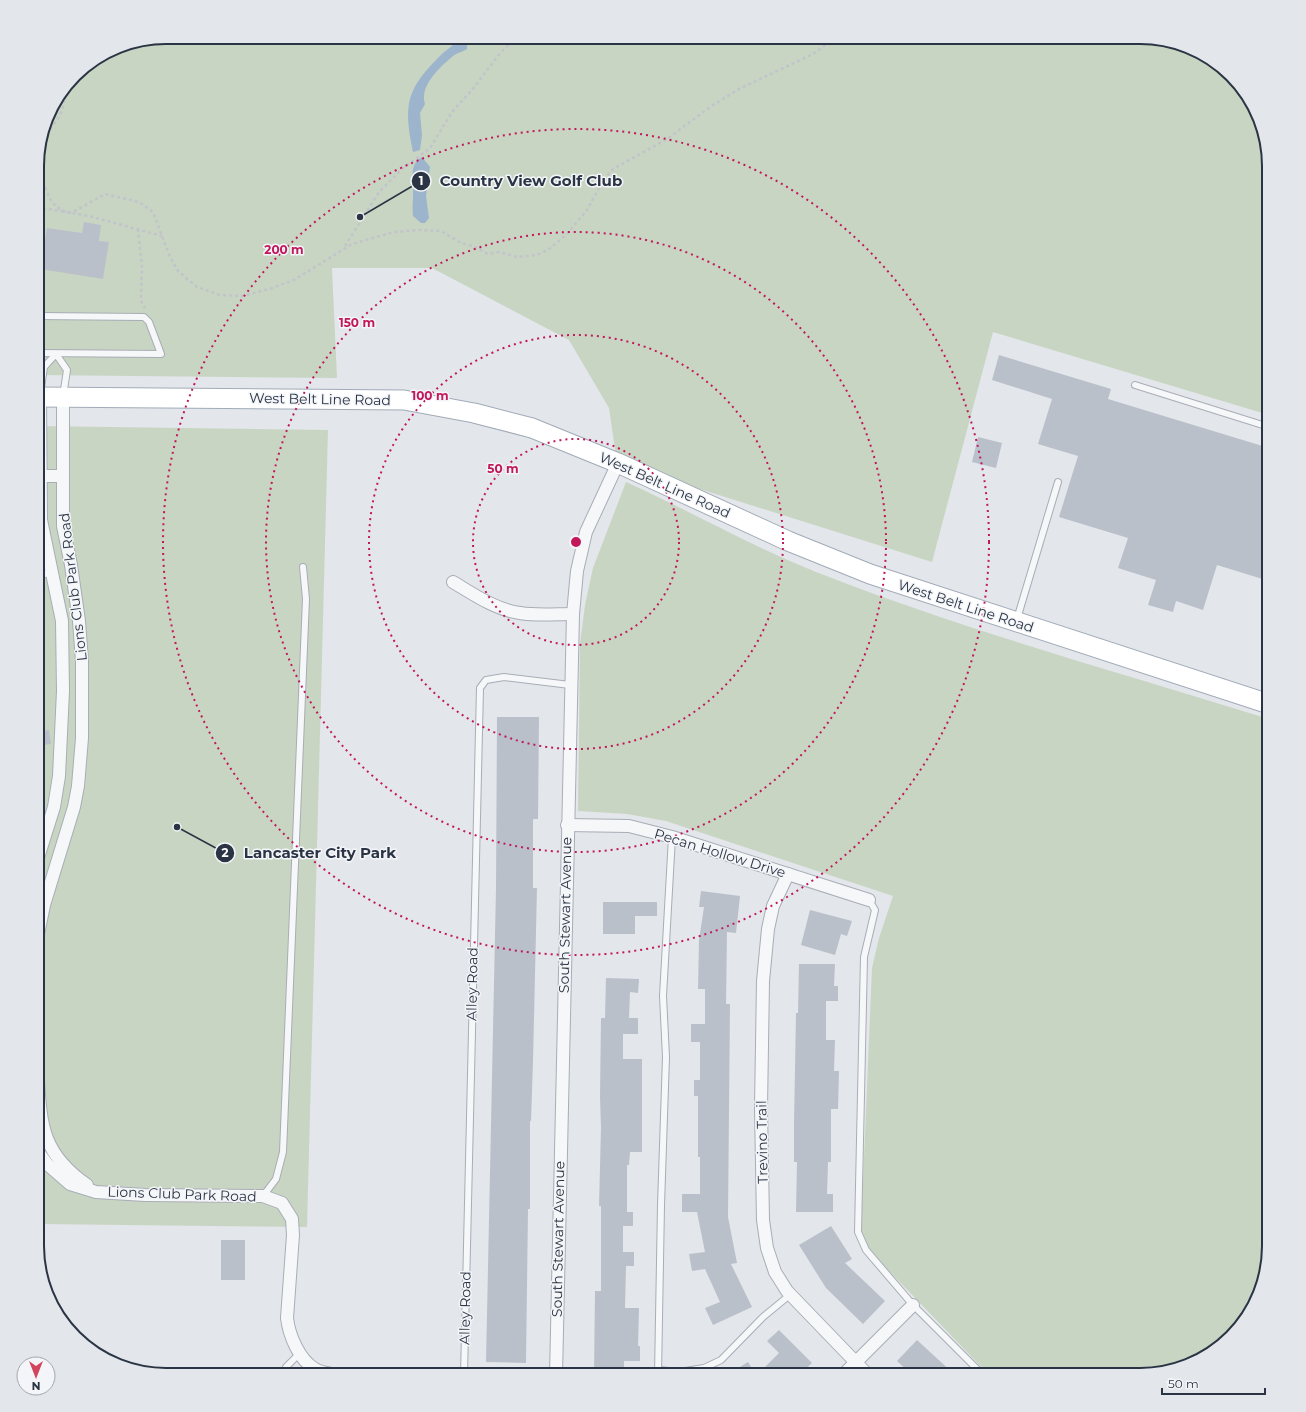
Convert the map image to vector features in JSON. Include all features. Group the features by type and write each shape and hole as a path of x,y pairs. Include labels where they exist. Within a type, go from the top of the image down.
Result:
{"main road":[{"name":"West Belt Line Road","path":"44,397 404,400 474,414 532,428 618,463 803,547 870,574 1262,702"}],"street":[{"name":"Lions Club Park Road","path":"44,905 74,807 82,738 82,661 77,605 63,526 63,397"},
{"name":"South Stewart Avenue","path":"556,1368 570,685 573,614 578,571 586,532 618,463"},
{"path":"44,476 63,476"},
{"name":"Lions Club Park Road","path":"44,534 61,608 63,691 60,764 54,807 44,839"},
{"path":"52,572 71,565"},
{"path":"453,582 498,607 519,613 573,614"},
{"path":"61,608 77,605"},
{"path":"60,764 79,765"},
{"name":"Pecan Hollow Drive","path":"567,825 629,826 672,837 869,900"},
{"name":"Trevino Trail","path":"788,874 773,906 768,929 762,981 761,1108 763,1220 767,1248 774,1272 791,1294 862,1368"},
{"name":"Lions Club Park Road","path":"44,1131 46,1140 58,1159 73,1176 96,1192"},
{"name":"Lions Club Park Road","path":"44,1160 70,1184 96,1192 145,1195 262,1196 282,1203 292,1219 293,1235 287,1318 288,1330 300,1353 313,1368"},
{"path":"850,1368 913,1305"}],"lane":[{"path":"44,316 144,317 149,322 160,354 44,354"},
{"path":"44,367 56,354"},
{"path":"56,354 67,370 63,397"},
{"path":"1135,385 1262,425"},
{"path":"1016,622 1058,482"},
{"path":"262,1196 276,1179 282,1152 306,599 303,567"},
{"path":"44,574 52,572"},
{"name":"Alley Road","path":"464,1368 478,711 480,688 486,680 504,677 570,685"},
{"path":"658,1368 661,1205 666,1057 663,996 672,837"},
{"path":"869,900 875,910 864,957 858,1232 866,1250 913,1305 976,1368"},
{"path":"704,1368 721,1360 763,1317 791,1294"},
{"path":"286,1368 300,1353"}],"path":[{"path":"343,248 378,192 402,169 430,148 445,120 472,90 501,52 510,44"},
{"path":"44,181 46,193 57,207 68,213 77,210 105,194 139,202 153,212 170,258 186,280 209,293 231,297 243,296 294,280 343,248 374,236 400,232 441,231 460,243 473,246 488,254 499,252 517,257 537,255 548,250 566,235 587,210 604,179 613,169 668,139 710,107 739,89 813,54 827,44"},
{"path":"50,127 62,112 64,100"},
{"path":"44,208 89,216 162,236"},
{"path":"138,229 142,267 141,302 146,307 144,317"}],"green space":[{"path":"166,44 1148,44 1179,50 1201,60 1221,74 1246,105 1253,119 1260,142 1262,158 1262,413 993,332 932,562 617,463 609,408 569,340 432,268 332,268 337,378 44,375 45,150 53,119 60,105 74,85 85,74 105,60 127,50 150,45"},
{"path":"44,426 328,430 307,1227 44,1224"},
{"path":"626,482 792,562 872,593 1041,650 1262,717 1262,1254 1256,1285 1246,1307 1237,1320 1214,1343 1201,1352 1179,1362 1148,1368 982,1368 869,1250 861,1229 872,968 879,938 893,896 666,821 627,814 578,811 580,644 585,605 593,568"}],"water":[{"path":"454,44 467,44 467,49 448,60 437,71 425,90 425,104 420,113 422,135 420,150 413,152 408,121 410,98 421,77 443,53"},
{"path":"422,157 430,167 426,196 429,218 425,223 421,223 413,216 413,168"}],"building":[{"path":"84,222 101,225 99,241 109,242 103,279 44,270 44,246 47,228 82,233"},
{"path":"999,355 1111,389 1108,399 1262,446 1262,579 1217,565 1203,610 1176,601 1173,612 1148,605 1156,580 1118,568 1128,538 1059,517 1078,456 1038,444 1052,399 992,380"},
{"path":"978,437 1002,443 996,468 972,462"},
{"path":"497,717 539,717 538,819 533,819 533,888 537,888 530,1121 530,1209 528,1209 526,1363 486,1362 496,888"},
{"path":"49,730 51,744 44,745 44,731"},
{"path":"701,891 740,896 736,933 727,932 726,1004 730,1004 728,1217 737,1263 731,1264 752,1307 713,1325 705,1308 720,1302 705,1269 692,1271 689,1254 705,1252 697,1212 682,1212 682,1194 700,1194 700,1157 698,1157 698,1096 694,1096 694,1080 700,1080 700,1042 691,1042 691,1024 705,1024 705,989 698,989 699,940 704,907 699,907"},
{"path":"603,902 657,902 657,916 635,916 635,934 603,934"},
{"path":"810,910 852,921 847,936 841,934 835,955 801,945"},
{"path":"799,964 835,964 834,986 838,986 838,1001 826,1001 826,1040 835,1040 834,1071 839,1071 838,1109 831,1109 831,1162 828,1162 827,1194 833,1194 833,1212 796,1212 797,1162 794,1162 794,1124 796,1013 798,1013"},
{"path":"606,978 639,979 638,993 630,992 629,1018 638,1018 638,1034 623,1034 623,1059 642,1059 642,1152 630,1152 629,1165 627,1165 627,1212 633,1212 633,1226 623,1226 623,1252 634,1252 634,1266 626,1266 625,1308 639,1308 638,1346 640,1346 640,1361 624,1361 624,1368 594,1368 595,1291 601,1291 601,1206 599,1206 601,1018 605,1018"},
{"path":"831,1226 852,1259 845,1263 885,1301 863,1324 826,1288 799,1245"},
{"path":"221,1240 245,1240 245,1280 221,1280"},
{"path":"779,1330 812,1363 807,1368 764,1368 779,1353 767,1341"},
{"path":"917,1340 947,1368 904,1368 897,1361"},
{"path":"748,1362 752,1368 738,1368"}],"place":[{"name":"Country View Golf Club","path":"360,217"},
{"name":"Lancaster City Park","path":"177,827"}]}
